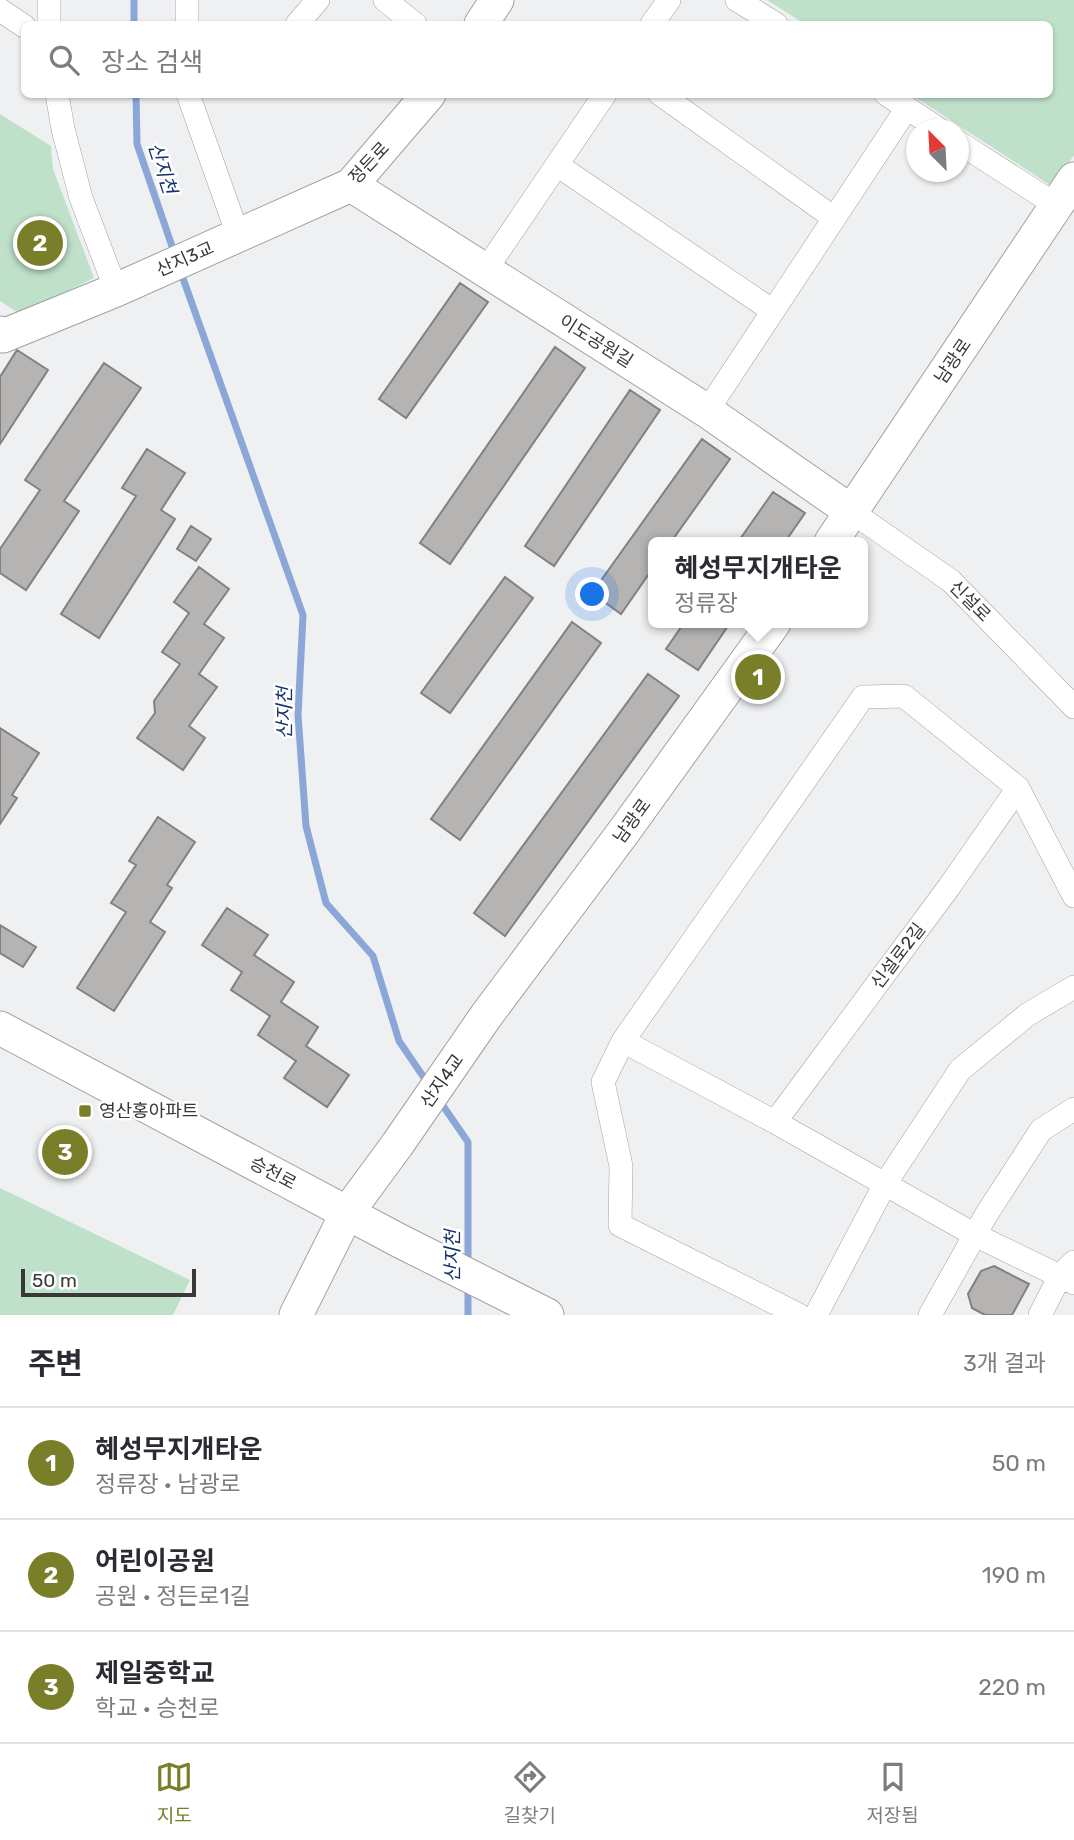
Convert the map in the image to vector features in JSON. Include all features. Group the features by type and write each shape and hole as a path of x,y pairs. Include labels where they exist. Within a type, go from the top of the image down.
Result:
{"main road":[{"path":"483,21 497,0"},
{"name":"정든로","path":"246,231 351,186 426,98"},
{"name":"이도공원길","path":"351,186 707,411 852,512"},
{"name":"남광로","path":"834,537 1065,192"},
{"name":"산지3교","path":"116,290 246,231"},
{"path":"1,337 116,290"},
{"name":"남광로","path":"486,1016 625,830 770,628"},
{"name":"산지4교","path":"347,1213 486,1016"},
{"name":"승천로","path":"0,1028 535,1310"},
{"path":"296,1315 347,1213"}],"street":[{"path":"49,21 50,0"},
{"path":"187,0 187,21"},
{"path":"300,21 318,0"},
{"path":"385,0 411,21"},
{"path":"654,21 669,0"},
{"path":"737,0 771,21"},
{"path":"0,10 21,24"},
{"path":"58,98 81,198 116,290"},
{"path":"190,98 246,231"},
{"path":"485,271 602,98"},
{"path":"666,98 834,218"},
{"path":"892,98 924,119"},
{"path":"707,411 907,108"},
{"path":"969,147 1065,192"},
{"path":"557,165 773,311"},
{"name":"신설로","path":"852,512 951,581 1074,707"},
{"path":"799,1315 620,1225 621,1166 603,1082 622,1041 863,697 904,696 1018,788 1074,896"},
{"name":"신설로2길","path":"775,1122 949,887 1018,788"},
{"path":"816,1315 886,1184 960,1070 1027,1015 1074,987"},
{"path":"622,1041 775,1122 975,1235 1069,1274 1040,1315"},
{"path":"930,1315 975,1235 1041,1130 1074,1109"}],"green space":[{"path":"767,0 1074,0 1074,155 1053,187 969,132 969,119 949,119 917,98 1053,98 1053,21 800,21"},
{"path":"0,114 51,146 53,169 94,278 20,314 0,301"},
{"path":"0,1188 190,1280 173,1315 0,1315"}],"building":[{"path":"460,283 488,302 406,418 379,399"},
{"path":"555,347 585,368 450,564 420,543"},
{"path":"17,350 48,370 0,444 0,377"},
{"path":"104,363 141,388 64,501 79,511 26,590 0,573 0,549 40,490 25,480"},
{"path":"630,390 660,410 554,566 525,546"},
{"path":"702,439 730,459 675,537 648,537 648,575 621,614 592,593"},
{"path":"147,449 185,473 161,510 175,519 99,638 61,614 136,496 122,488"},
{"path":"773,492 805,513 788,537 742,537"},
{"path":"191,526 211,539 196,561 177,549"},
{"path":"199,567 229,589 204,624 224,638 199,674 217,687 189,726 205,738 183,770 137,738 155,713 154,701 180,664 162,652 189,613 174,602"},
{"path":"505,577 533,598 450,713 421,693"},
{"path":"572,622 601,643 460,840 431,819"},
{"path":"681,628 727,628 698,670 666,649"},
{"path":"648,674 679,696 505,936 474,913"},
{"path":"0,728 39,753 12,795 17,798 0,824"},
{"path":"158,817 195,842 167,885 172,888 150,922 165,932 114,1011 77,988 126,912 111,903 136,865 129,861"},
{"path":"227,908 268,935 254,955 294,982 281,1002 318,1027 306,1046 349,1075 327,1107 284,1078 296,1061 258,1035 270,1016 231,990 242,972 202,945"},
{"path":"0,925 36,947 23,967 0,953"},
{"path":"994,1266 1029,1284 1012,1315 985,1315 972,1308 968,1294 981,1271"}],"waterway":[{"name":"산지천","path":"134,0 134,21"},
{"name":"산지천","path":"136,98 137,144 175,255"},
{"name":"산지천","path":"180,270 303,615 298,715 306,826 326,903 373,956 399,1041 429,1085"},
{"name":"산지천","path":"439,1100 468,1142 468,1265"},
{"name":"산지천","path":"468,1284 468,1315"}],"place":[{"name":"어린이공원","path":"40,243"},
{"name":"혜성무지개타운","path":"758,677"},
{"name":"영산홍아파트","path":"85,1111"},
{"name":"제일중학교","path":"65,1152"}]}
